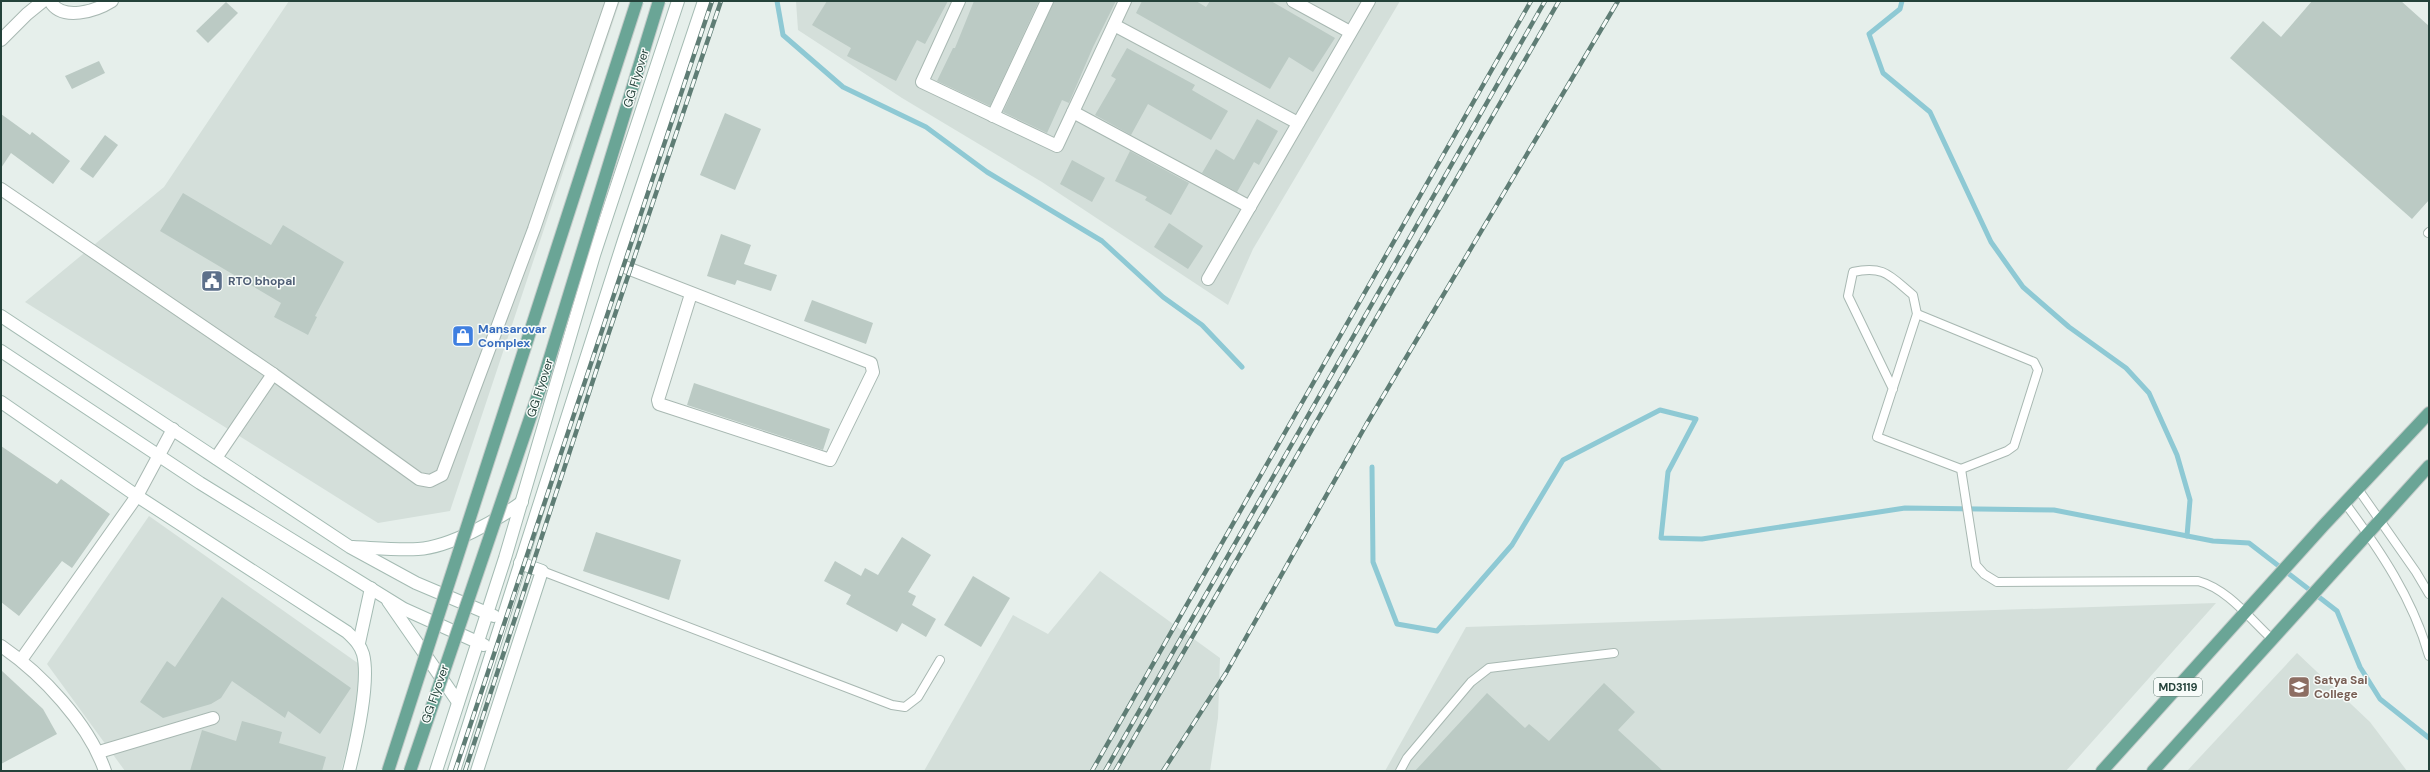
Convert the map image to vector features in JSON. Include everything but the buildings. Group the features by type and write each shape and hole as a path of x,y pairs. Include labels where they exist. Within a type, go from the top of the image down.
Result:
{"main road":[{"name":"GG Flyover","path":"388,771 465,527 637,1"},
{"name":"GG Flyover","path":"410,771 543,380 660,1"},
{"name":"MD3119","path":"2102,771 2323,526 2429,413"},
{"name":"MD3119","path":"2153,771 2429,466"}],"street":[{"path":"1,40 23,17 43,1"},
{"path":"50,1 53,6 63,11 74,13 90,12 112,1"},
{"path":"1,189 273,374 418,479 430,481 442,475 534,229 612,1"},
{"path":"436,771 488,614 594,255 678,1"},
{"path":"454,771 617,264 704,1"},
{"path":"959,1 922,82 1057,146 1125,1"},
{"path":"993,116 1047,1"},
{"path":"1292,1 1350,32"},
{"path":"1208,279 1369,1"},
{"path":"1114,25 1298,123"},
{"path":"1073,112 1250,207"},
{"path":"617,264 871,363 873,372 830,460 659,404 658,400 691,294"},
{"path":"1,316 350,547 416,583 502,620"},
{"path":"1,351 159,455 371,588 434,624 493,648"},
{"path":"216,458 273,374"},
{"path":"1,402 137,496 347,632 359,643 363,655 366,674 350,771"},
{"path":"21,660 137,496 173,429"},
{"path":"350,547 419,549 453,540 508,512 522,502"},
{"path":"478,771 542,572 520,563"},
{"path":"359,643 371,588"},
{"path":"385,596 458,702"},
{"path":"1,646 21,660 71,712 99,752 105,771"},
{"path":"99,752 213,718"}],"lane":[{"path":"1893,389 1848,296 1853,272 1870,268 1886,273 1913,295 1917,314 1893,389 1877,437 1961,469 2007,452 2014,446 2038,370 2034,362 1917,314"},
{"path":"1961,469 1976,564 1984,574 1997,582 2198,581 2211,584 2221,591 2244,613 2274,637"},
{"path":"2358,489 2381,520 2429,594"},
{"path":"2345,503 2368,533 2412,608 2421,629 2429,656"},
{"path":"542,572 892,705 905,707 913,703 940,660"},
{"path":"1400,771 1407,758 1471,682 1489,668 1614,653"}],"shaded area":[{"path":"289,1 620,1 450,511 378,523 25,302 164,187"},
{"path":"796,1 1400,1 1253,249 1228,305 1042,182 902,98 798,30"},
{"path":"149,516 369,671 341,771 125,771 47,664"},
{"path":"1100,571 1220,658 1218,718 1210,771 924,771 1013,615 1048,634"},
{"path":"2216,603 2066,771 1385,771 1466,627"},
{"name":"Satya Sai College","path":"2297,653 2370,722 2407,771 2187,771"}],"waterway":[{"path":"777,1 783,35 843,87 926,127 987,172 1102,241 1163,297 1202,325 1242,367"},
{"path":"1902,1 1900,9 1869,34 1883,73 1930,112 1991,242 2023,287 2069,327 2126,368 2149,393 2177,455 2190,500 2187,536"},
{"path":"1372,467 1373,562 1397,624 1437,631 1512,545 1563,460 1660,410 1696,419 1668,472 1661,538 1702,539 1905,508 2054,510 2213,541 2249,543 2337,611 2360,667 2380,699 2429,738"}],"railway":[{"path":"455,771 712,1"},
{"path":"465,771 603,350 721,1"},
{"path":"1092,771 1531,1"},
{"path":"1105,771 1545,1"},
{"path":"1115,771 1559,1"},
{"path":"1163,771 1226,673 1366,425 1618,1"}],"place":[{"name":"RTO bhopal","path":"212,281"},
{"name":"Mansarovar Complex","path":"463,336"},
{"name":"Satya Sai College","path":"2299,687"}]}
